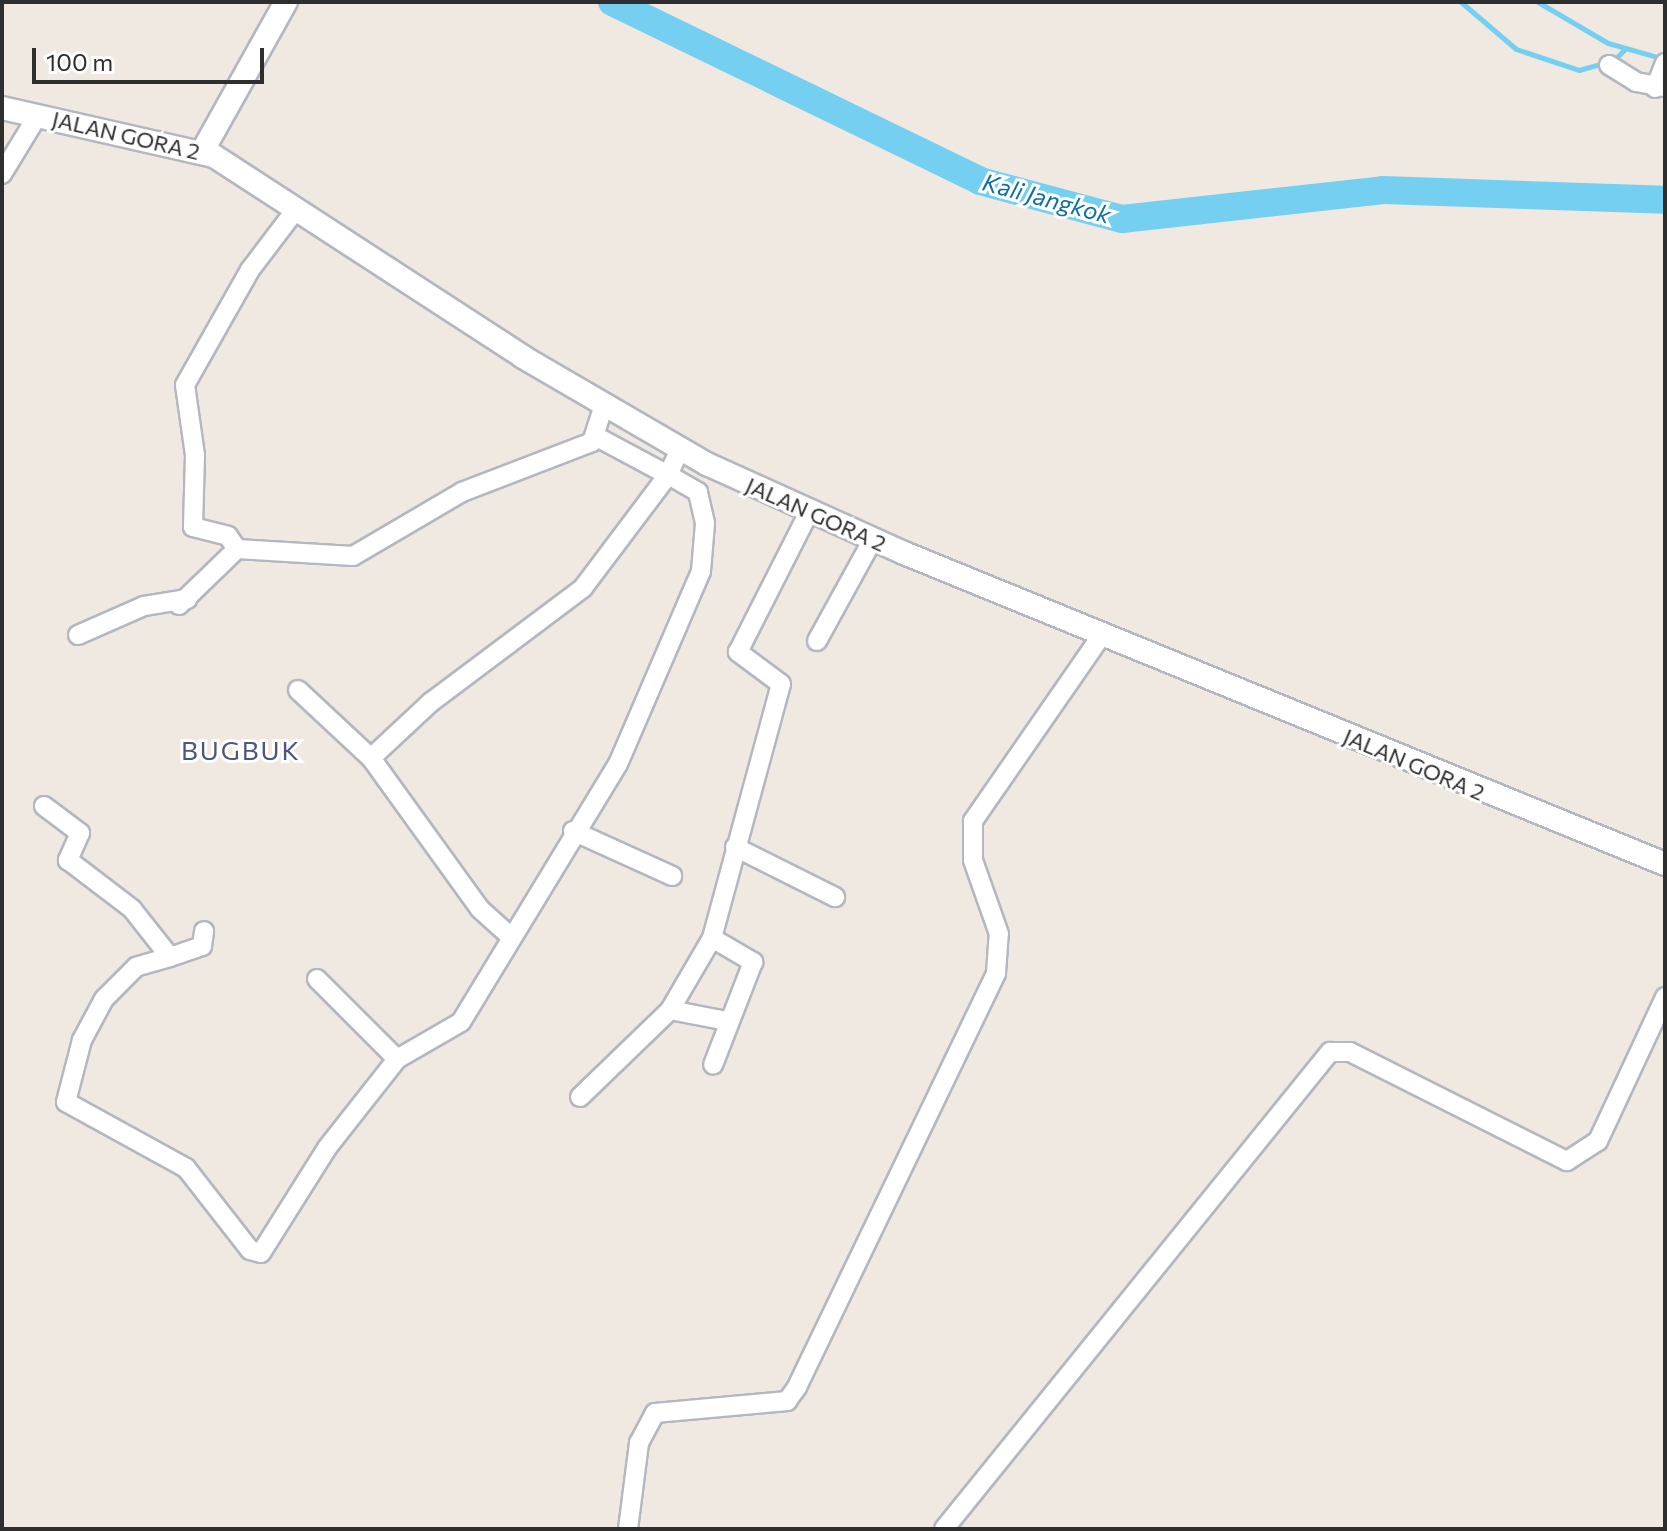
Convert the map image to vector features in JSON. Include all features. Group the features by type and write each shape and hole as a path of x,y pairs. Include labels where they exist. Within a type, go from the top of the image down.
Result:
{"street":[{"path":"202,152 286,2"},
{"path":"1609,65 1659,85 1665,63"},
{"name":"JALAN GORA 2","path":"2,108 202,152 297,208 604,406 680,449 809,512 1665,864"},
{"path":"2,174 38,115"},
{"path":"297,208 250,270 185,385 194,446 193,527 228,536 237,549 330,560 360,554 462,492 597,437"},
{"path":"597,437 604,406"},
{"path":"204,931 202,946 136,967 104,999 65,1097 186,1168 256,1253 397,1059 461,1022 573,831 618,764 701,571 703,503 668,475 597,437"},
{"path":"371,758 431,702 583,588 668,475 680,449"},
{"path":"580,1097 670,1010 712,938 781,684 738,652 809,512"},
{"path":"817,641 873,539"},
{"path":"169,611 187,599 237,549"},
{"path":"78,635 144,606 187,599"},
{"path":"628,1529 639,1443 655,1413 787,1401 797,1387 996,973 999,934 973,860 973,821 1102,635"},
{"path":"298,690 371,758 480,909 511,937"},
{"path":"44,806 80,833 68,860 132,909 170,957"},
{"path":"573,831 672,876"},
{"path":"735,847 835,897"},
{"path":"712,938 753,960 727,1021 713,1065"},
{"path":"317,979 397,1059"},
{"path":"944,1529 1330,1052 1350,1052 1567,1161 1598,1141 1665,997"},
{"path":"670,1010 727,1021"}],"waterway":[{"name":"Kali Jangkok","path":"612,2 980,181 1122,219 1383,190 1665,200"},
{"path":"1461,2 1516,49 1579,70 1603,63"},
{"path":"1538,2 1608,43 1664,59"},
{"path":"1613,61 1626,48"}],"district":[{"name":"BUGBUK","path":"241,750"}]}
